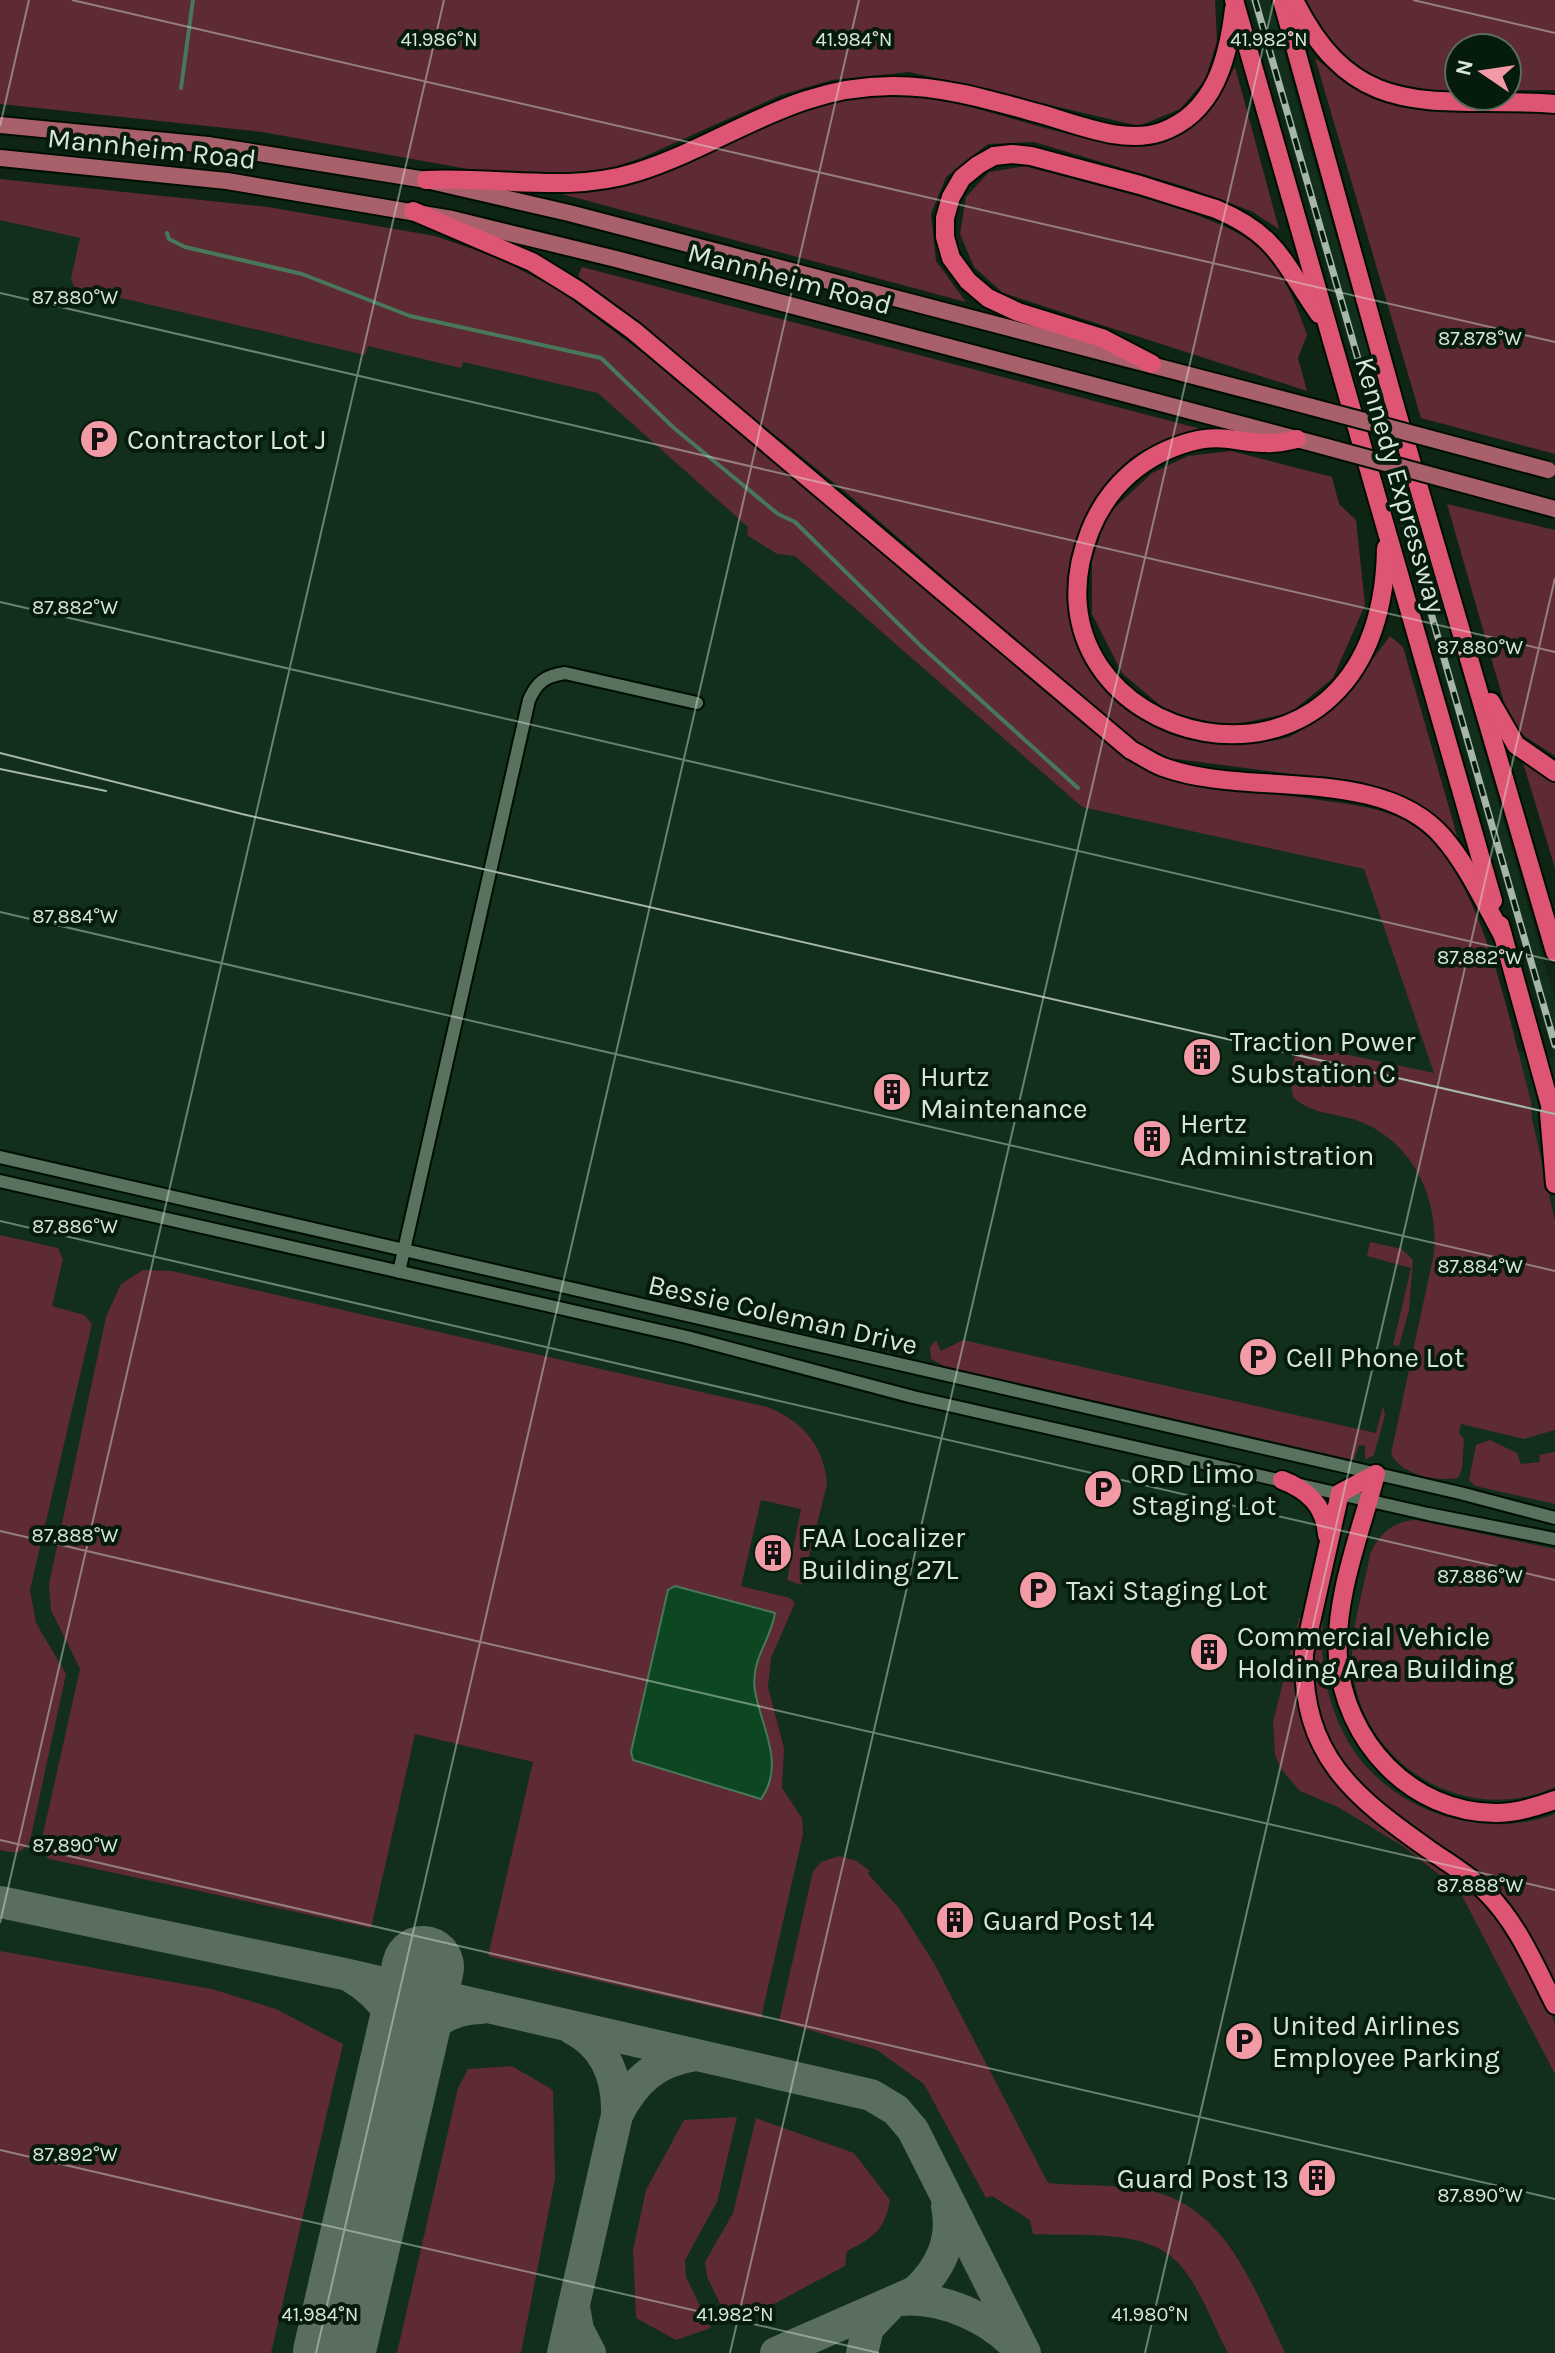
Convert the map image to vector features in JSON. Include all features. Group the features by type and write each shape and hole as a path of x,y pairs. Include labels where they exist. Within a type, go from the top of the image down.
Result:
{"highway":[{"name":"Kennedy Expressway","path":"1282,0 1555,952"},
{"path":"1294,0 1308,29 1332,61 1381,92 1418,100 1467,104 1555,104"},
{"name":"Kennedy Expressway","path":"1234,1 1555,1123"},
{"path":"426,180 476,177 542,185 611,179 668,160 780,107 866,87 894,86 960,93 1101,130 1147,136 1165,130 1186,117 1206,98 1220,78 1227,56 1234,1"},
{"path":"1152,364 1102,338 998,303 968,281 951,258 945,237 945,218 962,178 994,156 1031,156 1216,209 1243,220 1278,249 1325,323"},
{"path":"413,211 532,262 634,331 1131,750 1163,767 1193,774 1340,791 1381,799 1416,815 1441,834 1465,867 1503,936"},
{"path":"1297,439 1267,443 1229,436 1191,442 1147,460 1131,472 1097,513 1079,571 1077,606 1103,672 1135,704 1173,727 1213,736 1244,736 1279,728 1318,708 1344,686 1372,631 1386,563 1383,522"},
{"path":"1453,601 1486,690 1506,731 1531,758 1555,772"},
{"path":"1548,1098 1555,1184"},
{"path":"1376,1474 1340,1493 1304,1653 1311,1718 1325,1753 1350,1789 1371,1808 1474,1880 1501,1908 1555,2005"},
{"path":"1376,1474 1347,1589 1338,1657 1342,1688 1353,1719 1372,1752 1400,1780 1428,1797 1463,1809 1495,1813 1524,1810 1555,1800"},
{"path":"1282,1480 1306,1492 1320,1508 1328,1542"}],"main road":[{"path":"0,117 25,127"},
{"name":"Mannheim Road","path":"0,125 208,145 426,180 569,213 1552,470"},
{"name":"Mannheim Road","path":"0,158 227,181 413,211 631,263 1555,509"}],"street":[{"path":"399,1272 529,700 535,688 547,675 565,673 697,703"},
{"name":"Bessie Coleman Drive","path":"0,1157 1555,1518"},
{"name":"Bessie Coleman Drive","path":"0,1181 785,1360 883,1390 1555,1539"}],"shaded area":[{"path":"0,0 1215,0 1217,41 1205,80 1180,109 1139,126 909,72 832,80 781,95 641,158 609,169 567,175 490,173 262,132 0,104"},
{"path":"1250,0 1271,0 1294,92 1555,1000 1555,2353 0,2353 0,194 609,349 1092,787 1397,854 1480,1044 1554,1058"},
{"path":"1300,0 1555,0 1555,90 1523,90 1523,32 1443,32 1443,90 1400,87 1370,80 1347,65"},
{"path":"1315,58 1347,81 1377,97 1404,105 1443,112 1555,112 1555,454 1421,418"},
{"path":"1235,67 1279,229 1251,211 1186,187 1034,142 988,144 946,177 931,214 936,261 966,302 562,194 639,178 798,111 864,95 898,93 929,97 1076,136 1144,144 1171,138 1192,126 1209,108"},
{"path":"1026,166 1179,209 1236,232 1257,245 1281,274 1307,335 1298,358 1307,391 1003,293 974,267 960,234 966,197 989,172"},
{"path":"0,179 268,207 435,236 496,257 559,290 695,392 1130,762 1178,778 1369,808 1408,822 1434,843 1455,872 1474,908 1502,990 1531,1101 1532,1119 1555,1221 1555,1430 1524,1439 1461,1424 1459,1433 1464,1439 1462,1469 1458,1478 1440,1479 1411,1472 1391,1454 1434,1253 1432,1211 1418,1173 1393,1141 1356,1120 1300,1103 1293,1097 1290,1080 1297,1044 1434,1073 1364,869 1082,807 795,556 777,554 747,535 748,527 598,393 463,362 461,368 368,346 365,355 74,287 71,278 80,238 0,220"},
{"path":"582,267 1201,429 1151,447 1126,463 1101,492 1078,536 1069,582 1075,627 1092,668 1120,703 1157,728 1202,742 1273,740 1293,735 1336,703 1390,636 1403,647 1458,839 1426,810 1389,791 1344,781 1169,758 1128,737 849,495 578,276"},
{"path":"1231,451 1332,477 1339,504 1356,520 1365,605 1333,678 1290,713 1228,726 1168,712 1122,673 1092,614 1092,560 1107,515 1152,473 1188,456"},
{"path":"1447,504 1555,530 1555,756 1520,733 1505,706"},
{"path":"1523,763 1555,783 1555,868"},
{"path":"0,1235 58,1248 63,1259 52,1306 84,1315 92,1324 30,1590 36,1623 66,1674 30,1841 24,1849 14,1852 0,1850"},
{"path":"1370,1242 1402,1249 1413,1260 1409,1310 1399,1346 1393,1345 1411,1268 1367,1256"},
{"path":"143,1270 172,1271 767,1407 791,1419 809,1436 821,1458 827,1484 802,1585 787,1580 801,1509 761,1500 741,1586 790,1598 795,1603 771,1658 768,1687 784,1748 782,1788 802,1818 803,1834 761,2018 488,1956 533,1762 415,1734 371,1928 49,1859 42,1852 41,1843 80,1669 51,1610 49,1584 106,1317 121,1284"},
{"path":"936,1340 941,1351 963,1340 1376,1433 1383,1406 1385,1415 1374,1455 1365,1460 1365,1446 1359,1445 1354,1460 944,1366 931,1359 930,1347"},
{"path":"1490,1440 1517,1453 1521,1464 1540,1462 1539,1455 1555,1452 1555,1504 1475,1486 1469,1480 1476,1445"},
{"path":"1416,1520 1555,1549 1555,1787 1520,1798 1486,1799 1452,1792 1421,1778 1394,1757 1373,1730 1358,1698 1352,1662 1358,1608 1370,1554 1378,1540 1394,1526"},
{"path":"675,1586 775,1613 754,1680 772,1759 768,1786 761,1799 633,1760 631,1752 668,1590"},
{"path":"1321,1602 1325,1602 1322,1653 1331,1703 1344,1734 1361,1760 1382,1782 1435,1813 1465,1821 1495,1824 1526,1822 1555,1814 1555,1988 1534,1943 1517,1919 1485,1889 1385,1810 1357,1782 1333,1748 1318,1709 1311,1662"},
{"path":"1299,1618 1303,1619 1297,1674 1302,1719 1315,1754 1336,1784 1364,1810 1472,1890 1495,1915 1532,1974 1550,2011 1555,2025 1555,2074 1459,1890 1404,1847 1338,1807 1300,1791 1281,1769 1275,1755 1273,1722"},
{"path":"839,1856 857,1861 870,1871 868,1874 899,1908 934,1963 1048,2183 1141,2189 1170,2197 1194,2210 1215,2229 1248,2275 1285,2353 1228,2353 1200,2296 1180,2265 1150,2245 1111,2236 1033,2234 1030,2220 992,2196 986,2198 924,2084 877,2050 779,2021 813,1871 821,1862"},
{"path":"0,1951 212,1989 276,2009 343,2044 271,2353 0,2353"},
{"path":"512,2066 553,2090 555,2179 521,2353 397,2353 458,2088 468,2069"},
{"path":"737,2117 717,2202 685,2260 686,2277 711,2328 676,2340 636,2318 633,2250 646,2190 684,2120"},
{"path":"756,2118 854,2153 890,2200 881,2226 871,2237 847,2251 845,2266 751,2316 729,2322 707,2277 705,2262 733,2213"}],"waterway":[{"path":"181,88 193,0"},
{"path":"167,233 169,239 185,247 302,274 410,316 601,358 674,428 778,514 795,522 922,647 1078,788"}],"taxiway":[{"path":"0,1902 344,1974 871,2095 896,2110 913,2130 1025,2353"},
{"path":"353,1978 374,1994 389,2013 397,2034 401,2060"},
{"path":"401,2060 425,2031 444,2017 481,2008"},
{"path":"563,2353 617,2115 615,2089 608,2065 594,2045 573,2029"},
{"path":"617,2115 631,2091 649,2074 670,2062 696,2055"},
{"path":"776,2353 915,2292 932,2274 943,2254 948,2231 947,2206"},
{"path":"900,2300 932,2302 965,2312 995,2328 1019,2350"},
{"path":"862,2353 868,2328 889,2306"},
{"path":"574,2307 578,2330 590,2353"}],"runway":[{"path":"334,2353 423,1967"}],"tram line":[{"path":"0,753 242,814 1555,1114"},
{"path":"0,769 106,791"}],"railway":[{"path":"1255,0 1555,1045"}],"place":[{"name":"Contractor Lot J","path":"99,439"},
{"name":"Traction Power Substation C","path":"1202,1057"},
{"name":"Hurtz Maintenance","path":"892,1092"},
{"name":"Hertz Administration","path":"1152,1139"},
{"name":"Cell Phone Lot","path":"1258,1357"},
{"name":"ORD Limo Staging Lot","path":"1103,1489"},
{"name":"FAA Localizer Building 27L","path":"773,1553"},
{"name":"Taxi Staging Lot","path":"1038,1590"},
{"name":"Commercial Vehicle Holding Area Building","path":"1209,1652"},
{"name":"Guard Post 14","path":"955,1920"},
{"name":"United Airlines Employee Parking","path":"1244,2041"},
{"name":"Guard Post 13","path":"1317,2178"}]}
